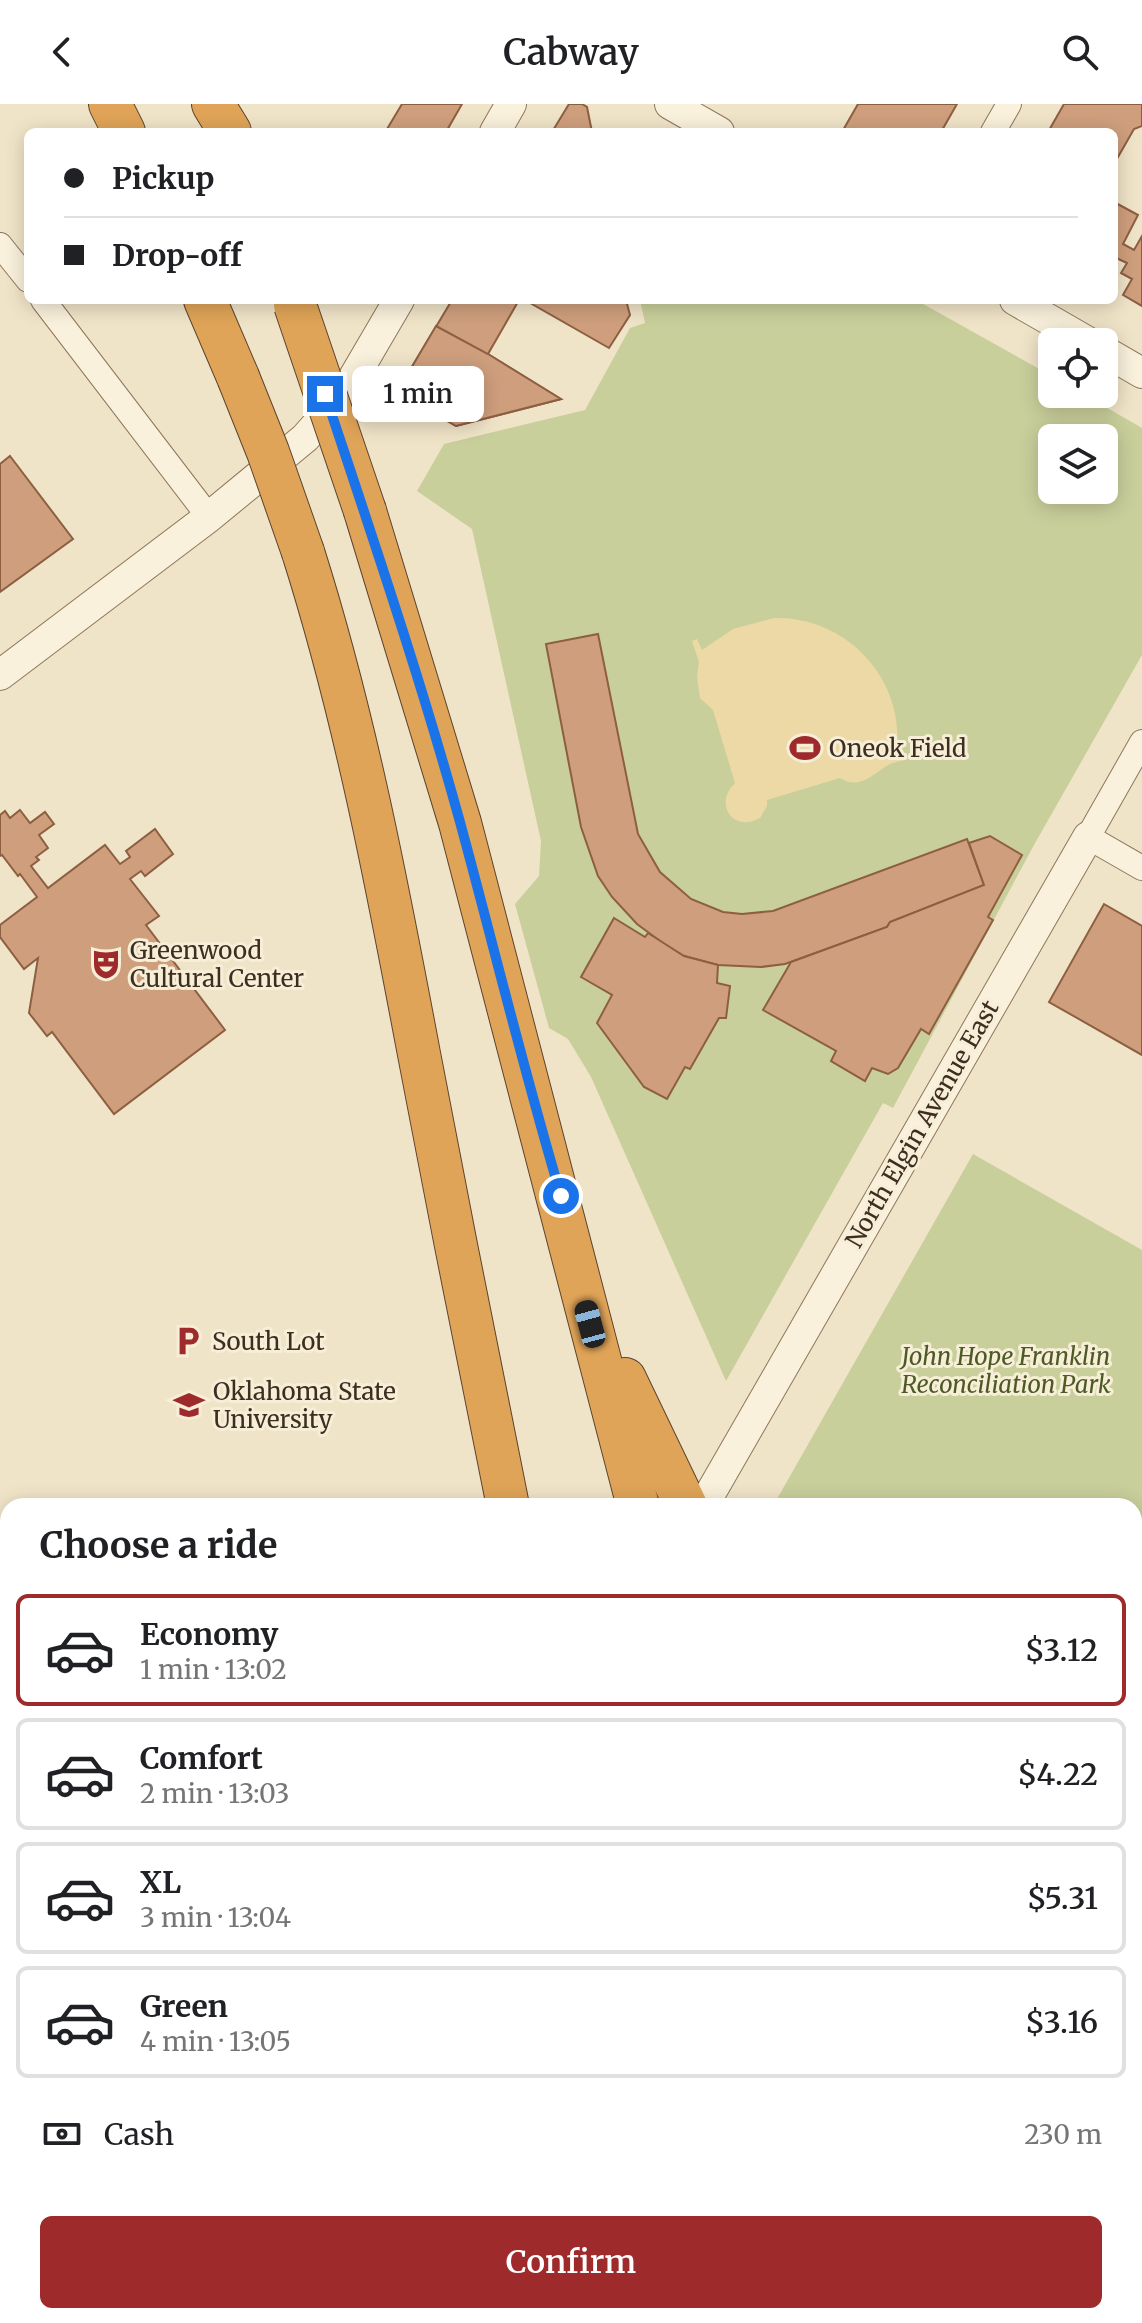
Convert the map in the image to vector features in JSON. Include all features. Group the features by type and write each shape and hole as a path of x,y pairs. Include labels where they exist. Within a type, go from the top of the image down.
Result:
{"highway":[{"path":"110,104 122,128"},
{"path":"213,104 228,128"},
{"path":"229,104 237,128"},
{"path":"207,304 268,452 303,552 345,697 377,834 506,1498"},
{"path":"294,304 365,511 449,784 636,1498"},
{"path":"527,1082 579,1254 612,1348 678,1491"}],"street":[{"path":"497,128 511,104"},
{"path":"670,104 712,128"},
{"path":"995,128 1009,104"},
{"path":"0,245 24,275"},
{"path":"46,304 209,517"},
{"path":"0,675 209,517 305,438 344,394 397,304"},
{"path":"1022,304 1064,328"},
{"path":"1118,359 1142,373"},
{"name":"North Elgin Avenue East","path":"708,1498 1142,742"},
{"path":"1088,837 1142,868"}],"green space":[{"name":"Oneok Field","path":"641,304 923,304 1038,368 1038,408 1107,408 1142,428 1142,655 1034,845 893,1108 883,1103 726,1381 591,1077 568,1039 549,1028 515,904 539,876 541,841 472,529 417,491 444,444 585,410 630,328 645,323"},
{"name":"John Hope Franklin Reconciliation Park","path":"973,1154 1142,1250 1142,1498 778,1498"}],"sand":[{"path":"774,618 801,620 826,628 848,641 867,658 882,679 892,703 897,729 896,756 907,754 908,759 890,764 860,782 840,778 767,800 760,818 742,822 734,819 726,807 729,791 735,783 713,710 700,698 697,677 699,662 692,641 697,639 702,650 733,629"}],"building":[{"path":"402,104 462,104 448,128 388,128"},
{"path":"569,104 587,107 591,128 554,128"},
{"path":"858,104 957,104 943,128 844,128"},
{"path":"1064,104 1142,104 1142,126 1134,129 1118,157 1118,128 1050,128"},
{"path":"1118,204 1138,215 1123,244 1134,250 1142,236 1142,306 1123,295 1132,279 1121,273 1127,263 1118,259"},
{"path":"450,304 517,304 488,354 561,399 456,426 397,392"},
{"path":"532,304 627,304 630,315 609,348"},
{"path":"436,326 561,399 456,426 397,392"},
{"path":"10,456 73,539 0,592 0,464"},
{"path":"598,634 638,834 660,872 691,899 723,912 773,911 967,839 984,885 890,922 887,927 785,964 761,967 718,965 684,956 668,947 637,924 612,897 598,876 581,827 546,644"},
{"name":"Greenwood Cultural Center","path":"20,810 30,823 45,812 54,824 39,835 48,848 36,857 39,860 31,866 48,888 105,845 120,864 130,857 126,851 155,829 173,854 145,876 141,871 130,879 159,916 146,925 225,1030 114,1114 52,1032 47,1036 29,1013 38,958 24,969 0,937 0,925 37,897 20,874 18,876 0,856 0,815 5,811 10,818"},
{"path":"990,836 1022,855 988,917 993,920 929,1034 921,1029 898,1068 888,1074 872,1068 865,1081 831,1061 836,1051 763,1010 791,962 887,927 890,922 984,885 969,843"},
{"path":"1104,904 1142,926 1142,1055 1049,1002"},
{"path":"614,918 645,937 648,933 684,956 718,965 717,983 730,986 726,1018 719,1018 690,1069 685,1067 667,1099 644,1087 597,1023 612,995 581,977"}],"place":[{"name":"Oneok Field","path":"805,748"},
{"name":"Greenwood Cultural Center","path":"106,964"},
{"name":"South Lot","path":"188,1341"},
{"name":"Oklahoma State University","path":"189,1405"}],"route":[{"path":"325,394 384,569 442,758 527,1082 561,1196"}]}
